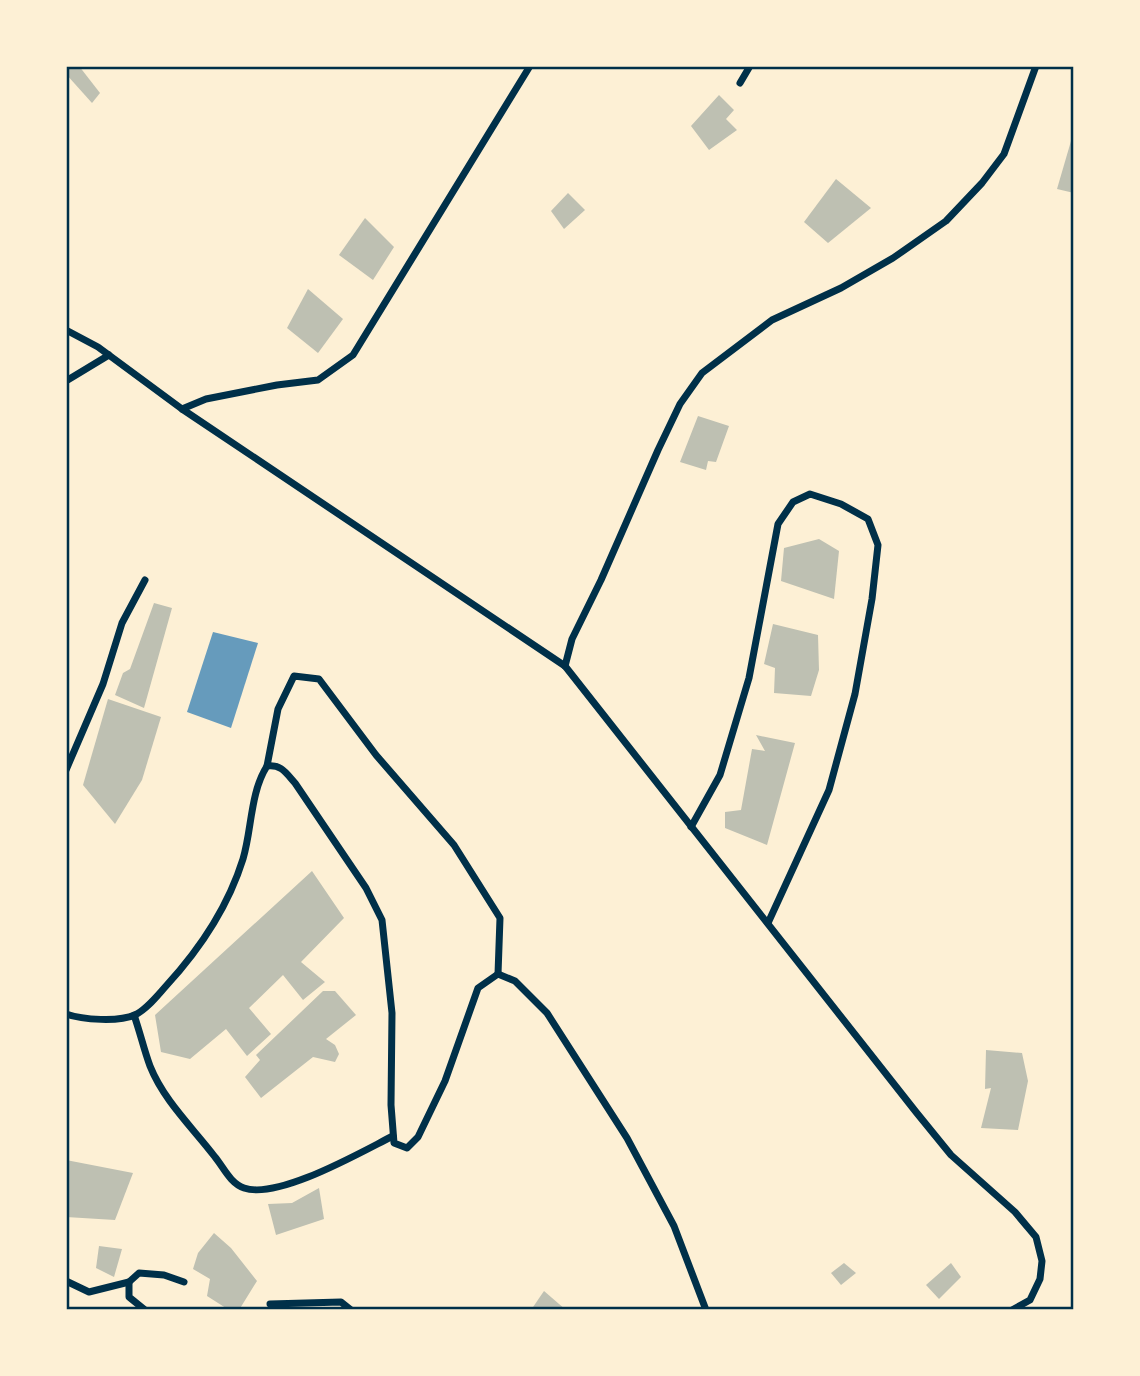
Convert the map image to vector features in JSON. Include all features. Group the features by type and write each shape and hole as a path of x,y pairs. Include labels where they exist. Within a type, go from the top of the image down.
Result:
{"street":[{"path":"182,409 206,399 318,380 353,355 530,66"},
{"path":"740,83 750,66"},
{"path":"565,666 572,639 658,450 680,404 702,373 772,320 841,288 893,258 946,221 982,183 1004,154 1036,66"},
{"path":"66,330 108,355 182,409 565,666 951,1155 1014,1212 1036,1237 1042,1261 1040,1279 1031,1300 1012,1310"},
{"path":"66,382 108,355"},
{"path":"691,827 720,775 749,678 778,524 793,502 810,494 841,504 868,519 878,545 872,599 855,694 829,790 768,923"},
{"path":"66,770 103,684 121,623 145,580"},
{"path":"66,1014 94,1020 134,1015 153,1000 193,957 228,900 243,858 260,779 267,766 278,709 294,676 319,679 376,755 454,845 500,918 498,974"},
{"path":"267,766 274,765 283,769 295,783 366,888 382,920 392,1013 394,1143 407,1148 418,1137 445,1081 478,988 498,974"},
{"path":"498,974 515,981 547,1013 626,1138 674,1226 706,1310"},
{"path":"134,1015 150,1067 163,1090 230,1179 245,1188 265,1189 291,1185 393,1136"},
{"path":"66,1281 89,1292 130,1282 139,1273 164,1275 184,1282"},
{"path":"130,1282 129,1297 145,1310"},
{"path":"270,1304 341,1302 351,1310"}],"water":[{"path":"213,632 258,643 231,728 187,712"}],"building":[{"path":"66,66 79,66 100,93 92,103 66,74"},
{"path":"719,95 734,110 726,119 737,130 709,150 691,126"},
{"path":"1071,141 1074,141 1074,193 1057,189"},
{"path":"836,179 871,208 828,243 804,222"},
{"path":"568,193 585,210 564,229 551,211"},
{"path":"365,218 394,247 373,280 339,255"},
{"path":"308,289 343,319 318,353 287,328"},
{"path":"698,416 729,426 716,462 708,461 706,470 680,462"},
{"path":"819,539 839,551 834,599 781,581 784,548"},
{"path":"154,603 172,608 144,708 115,695 123,673 130,669"},
{"path":"773,624 818,635 819,670 811,696 774,693 775,668 764,664"},
{"path":"108,699 161,717 142,780 115,824 83,785"},
{"path":"756,735 795,743 767,845 725,828 725,812 741,810 752,749 765,751"},
{"path":"312,871 344,918 301,962 325,982 303,1000 283,975 249,1008 271,1034 247,1056 226,1029 190,1059 161,1052 155,1015"},
{"path":"323,991 335,991 356,1015 326,1039 335,1045 339,1054 335,1062 313,1057 261,1098 245,1077 260,1060 256,1055"},
{"path":"986,1050 1022,1053 1028,1081 1018,1130 981,1128 991,1088 985,1089"},
{"path":"66,1160 133,1173 115,1220 66,1217"},
{"path":"319,1188 324,1219 276,1235 268,1204 292,1203"},
{"path":"214,1233 231,1248 257,1281 239,1310 229,1310 207,1296 210,1279 193,1269 198,1253"},
{"path":"99,1246 122,1249 114,1277 96,1268"},
{"path":"844,1263 856,1273 841,1285 831,1273"},
{"path":"951,1263 961,1277 939,1299 926,1285"},
{"path":"544,1291 566,1310 531,1310"}]}
